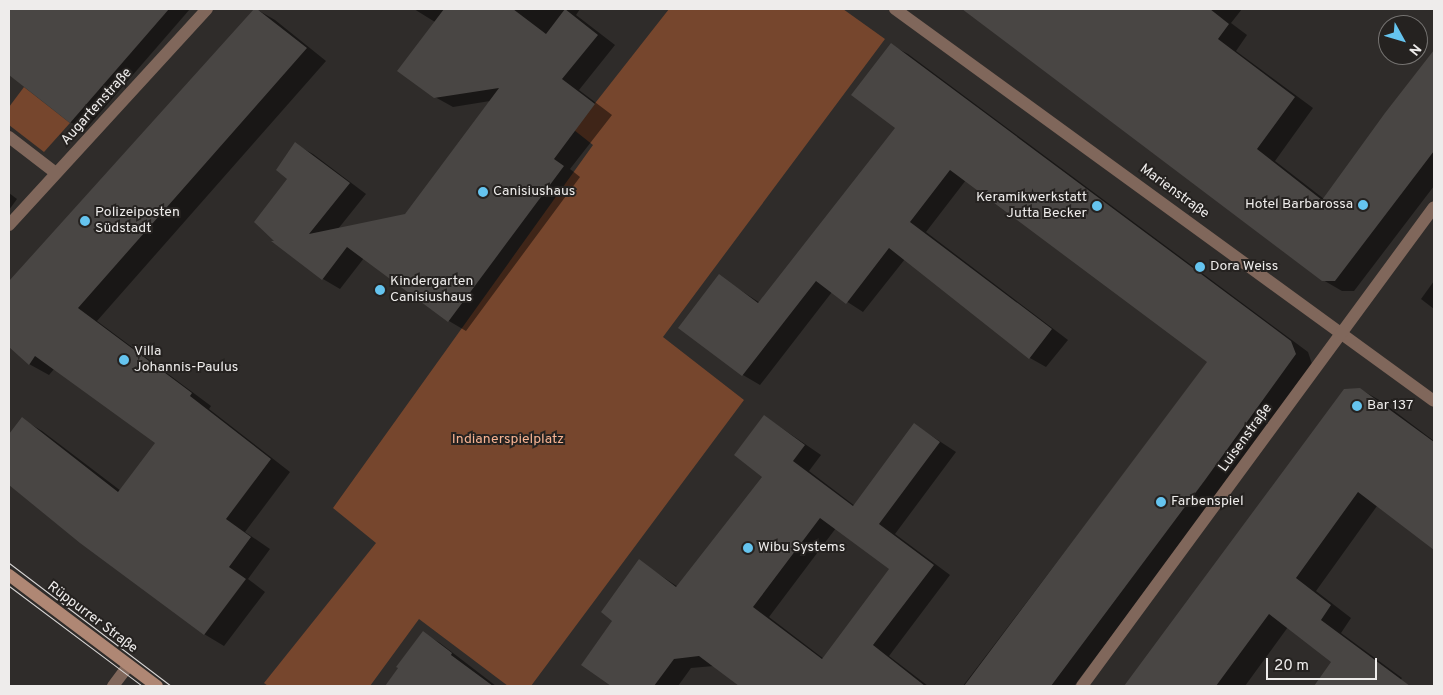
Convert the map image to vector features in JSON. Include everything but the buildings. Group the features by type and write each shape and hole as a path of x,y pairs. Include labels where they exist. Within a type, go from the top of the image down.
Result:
{"main road":[{"name":"Rüppurrer Straße","path":"9,574 157,686"}],"street":[{"name":"Augartenstraße","path":"9,226 207,9"},
{"name":"Marienstraße","path":"895,9 1434,400"},
{"path":"9,137 56,174"},
{"name":"Luisenstraße","path":"1082,686 1434,207"},
{"path":"113,686 129,664"}],"green space":[{"name":"Indianerspielplatz","path":"669,9 843,9 885,39 663,337 744,400 531,686 508,686 419,619 370,686 268,686 264,683 376,543 333,508 593,145 574,130"},
{"path":"24,87 70,123 44,152 9,125 9,107"}],"tram line":[{"path":"9,563 171,686"},
{"path":"9,586 142,686"}],"place":[{"name":"Canisiushaus","path":"483,192"},
{"name":"Hotel Barbarossa","path":"1363,205"},
{"name":"Keramikwerkstatt Jutta Becker","path":"1097,206"},
{"name":"Polizeiposten Südstadt","path":"85,221"},
{"name":"Dora Weiss","path":"1200,267"},
{"name":"Kindergarten Canisiushaus","path":"380,290"},
{"name":"Villa Johannis-Paulus","path":"124,360"},
{"name":"Bar 137","path":"1357,406"},
{"name":"Farbenspiel","path":"1161,502"},
{"name":"Wibu Systems","path":"748,548"}]}
